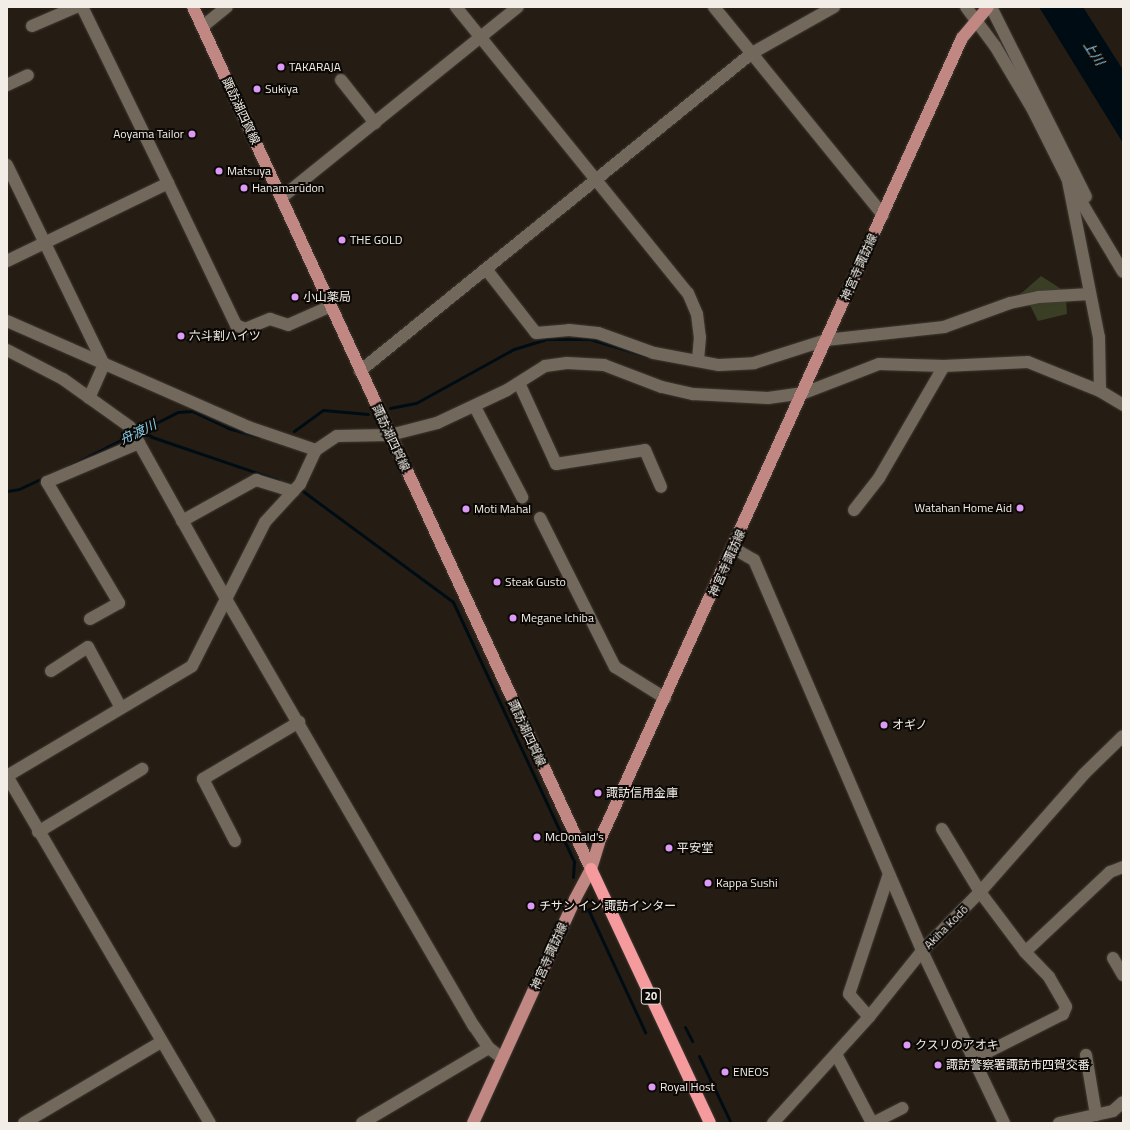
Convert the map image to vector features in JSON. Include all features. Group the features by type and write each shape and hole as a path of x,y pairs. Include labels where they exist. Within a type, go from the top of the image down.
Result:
{"highway":[{"name":"20","path":"591,869 710,1123"}],"main road":[{"name":"諏訪湖四賀線","path":"193,7 591,869"},
{"name":"神宮寺諏訪線","path":"473,1123 574,899 591,869 600,842 804,393 882,215 944,85 962,38 981,14"}],"street":[{"path":"32,26 76,7"},
{"path":"82,7 236,325 245,329 270,319 288,325 331,306"},
{"path":"202,27 226,7"},
{"path":"456,7 693,301 700,337 698,361"},
{"path":"281,198 518,7"},
{"path":"714,7 882,215"},
{"path":"360,371 752,53 834,7"},
{"path":"966,7 981,14 1067,178 1123,272"},
{"path":"991,7 1073,168 1089,203 1089,215"},
{"path":"7,85 28,75"},
{"path":"341,80 375,123"},
{"path":"7,165 104,366"},
{"path":"1067,178 1099,336 1100,391"},
{"path":"7,261 168,183"},
{"path":"486,269 536,333 569,330 598,333 654,353 698,361 740,366 826,340 944,327 1010,303 1039,296 1090,294"},
{"path":"7,321 104,366 189,400 248,427 316,450"},
{"path":"7,350 63,379 130,428 226,599 299,722 474,1026 489,1048 502,1058"},
{"path":"210,1123 38,832 7,776 192,666 264,522 296,488 316,450 337,436 390,435 437,423 475,407 519,383 545,366 567,362 604,365 662,387 693,394 768,398 804,393 880,364 944,366 1028,362 1100,391 1123,405"},
{"path":"89,398 104,366"},
{"path":"854,510 879,478 944,366"},
{"path":"519,383 556,464 645,450 661,487"},
{"path":"475,407 522,497"},
{"path":"90,619 119,603 47,482 138,441"},
{"path":"182,521 256,480 296,488"},
{"path":"540,518 615,668 665,698"},
{"path":"733,548 754,560 922,951 1004,1123"},
{"path":"51,671 88,647 121,708"},
{"path":"235,842 203,779 299,722"},
{"name":"Akiha Kodō","path":"773,1123 869,1016 922,951 980,892 1084,774 1123,736"},
{"path":"38,832 142,769"},
{"path":"942,829 980,892 1025,952 1049,977 1066,1007 1063,1014 974,1058"},
{"path":"1025,952 1110,872 1123,867"},
{"path":"869,1016 849,994 889,874"},
{"path":"1113,958 1123,974"},
{"path":"24,1123 161,1042"},
{"path":"362,1123 489,1048"},
{"path":"836,1054 872,1123 902,1108"},
{"path":"1086,1055 1096,1115"},
{"path":"1059,1123 1113,1111 1123,1102"}],"green space":[{"path":"1041,276 1066,292 1017,297"},
{"path":"1066,300 1067,314 1038,321 1029,303"}],"water":[{"name":"上川","path":"1039,7 1083,7 1123,70 1123,143"}],"waterway":[{"path":"390,408 416,403 514,349 546,339 590,339 646,356"},
{"name":"舟渡川","path":"294,431 323,410 368,414"},
{"name":"舟渡川","path":"140,431 178,412 192,411 228,428 259,437"},
{"path":"141,430 152,437 278,480"},
{"name":"舟渡川","path":"69,466 131,435"},
{"name":"舟渡川","path":"7,491 19,489 45,477"},
{"path":"300,489 453,602 574,862 573,877"},
{"path":"588,909 645,1032"},
{"path":"685,1027 692,1041"},
{"path":"699,1056 731,1123"}],"place":[{"name":"TAKARAJA","path":"281,67"},
{"name":"Sukiya","path":"257,89"},
{"name":"Aoyama Tailor","path":"192,134"},
{"name":"Matsuya","path":"219,171"},
{"name":"Hanamarūdon","path":"244,188"},
{"name":"THE GOLD","path":"342,240"},
{"name":"小山薬局","path":"295,297"},
{"name":"六斗割ハイツ","path":"181,336"},
{"name":"Watahan Home Aid","path":"1020,508"},
{"name":"Moti Mahal","path":"466,509"},
{"name":"Steak Gusto","path":"497,582"},
{"name":"Megane Ichiba","path":"513,618"},
{"name":"オギノ","path":"884,725"},
{"name":"諏訪信用金庫","path":"598,793"},
{"name":"McDonald's","path":"537,837"},
{"name":"平安堂","path":"669,848"},
{"name":"Kappa Sushi","path":"708,883"},
{"name":"チサン イン 諏訪インター","path":"531,906"},
{"name":"クスリのアオキ","path":"907,1045"},
{"name":"諏訪警察署諏訪市四賀交番","path":"938,1065"},
{"name":"ENEOS","path":"725,1072"},
{"name":"Royal Host","path":"652,1087"}]}
